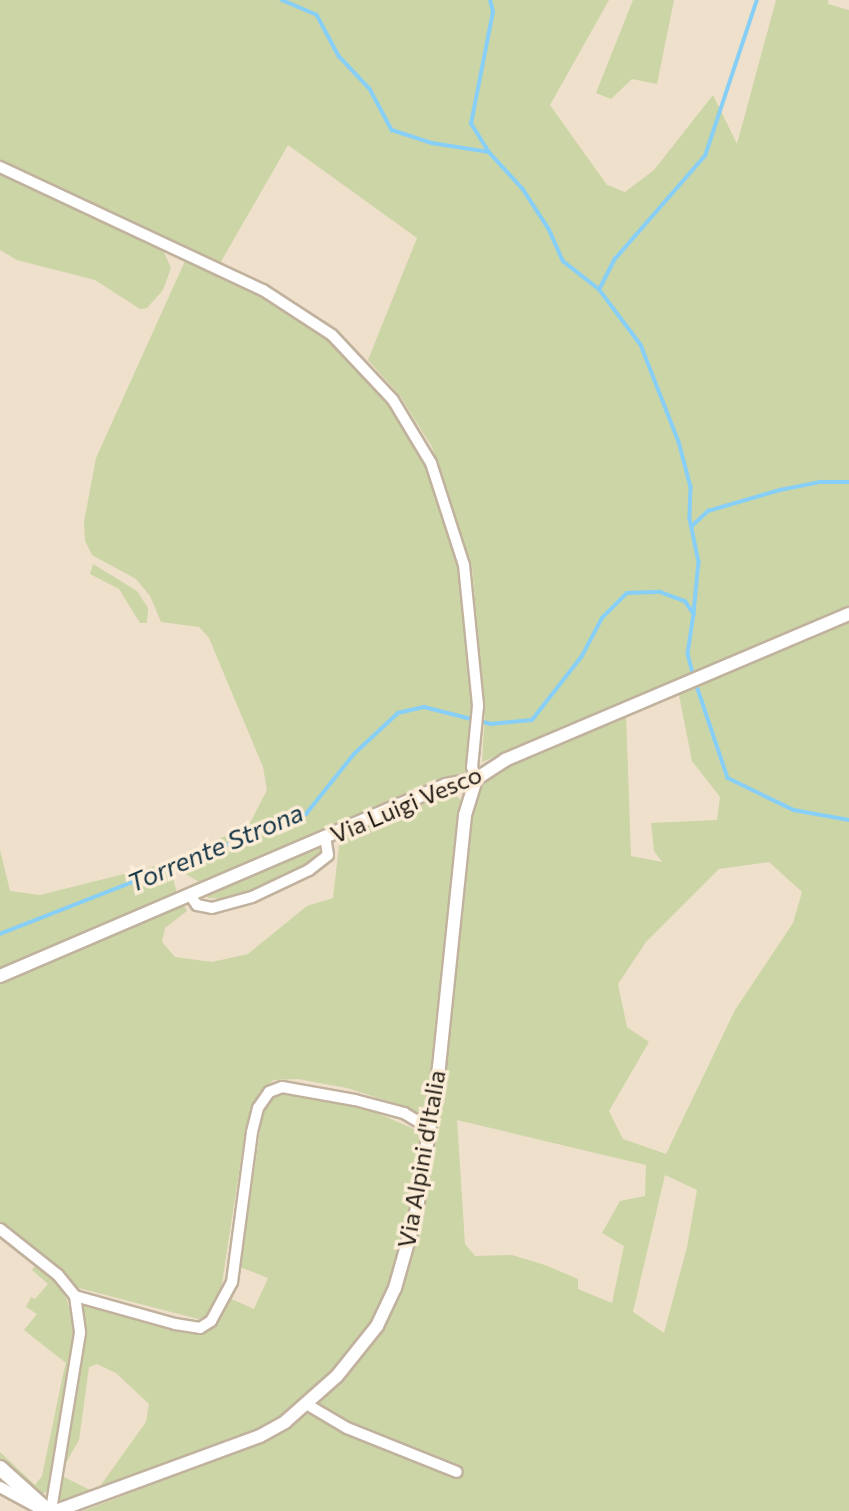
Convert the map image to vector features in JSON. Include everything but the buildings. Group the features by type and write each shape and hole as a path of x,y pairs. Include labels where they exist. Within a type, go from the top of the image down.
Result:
{"main road":[{"path":"0,1468 48,1511"}],"street":[{"path":"0,167 263,290 332,335 393,400 431,463 464,565 478,706 472,767 476,779"},
{"name":"Via Luigi Vesco","path":"0,976 446,785 476,779 505,760 849,614"},
{"name":"Via Alpini d'Italia","path":"56,1511 260,1436 308,1405 377,1326 396,1287 416,1214 429,1128 465,815 476,779"},
{"path":"190,895 197,905 212,908 252,897 309,870 328,855 325,837"},
{"path":"75,1296 175,1324 200,1328 211,1321 232,1282 252,1132 258,1108 268,1092 282,1087 355,1100 404,1113 429,1128"},
{"path":"0,1229 58,1275 75,1296 80,1333 48,1511 0,1487"},
{"path":"308,1405 347,1428 457,1472"}],"green space":[{"path":"0,0 609,0 550,105 607,185 625,192 654,170 713,95 737,144 776,0 828,0 828,4 849,10 849,607 482,762 485,711 472,568 432,447 400,396 368,360 417,238 288,145 219,265 0,161"},
{"path":"633,0 674,0 657,84 632,79 611,99 596,93"},
{"path":"0,173 164,252 171,268 163,290 147,308 140,309 95,280 17,260 0,250"},
{"path":"185,261 241,285 331,339 386,398 428,464 460,569 474,708 466,772 204,885 184,873 184,864 206,844 248,827 267,790 263,767 209,638 199,627 161,622 150,596 136,579 92,555 85,541 84,522 96,458"},
{"path":"93,564 137,591 148,608 147,623 140,623 119,589 90,574"},
{"path":"849,619 849,1511 83,1511 258,1444 307,1412 383,1448 383,1437 313,1405 383,1323 410,1264 437,1121 475,790 505,769 626,714 631,856 662,862 654,851 651,823 717,820 720,797 692,761 679,695","holes":["769,862 802,892 793,923 735,1010 666,1154 623,1139 609,1111 649,1042 627,1027 618,984 646,942 719,869","457,1120 646,1165 645,1196 620,1201 602,1233 624,1246 612,1303 578,1289 578,1279 545,1265 512,1255 475,1256 465,1244","665,1175 697,1190 687,1247 664,1333 633,1312"]},
{"path":"450,790 461,800 425,1118 409,1108 347,1088 298,1079 274,1080 259,1092 246,1126 221,1290 208,1316 198,1319 75,1287 61,1270 0,1225 0,982 182,902 187,911 165,928 162,942 175,957 212,962 248,954 307,906 333,898 340,837"},
{"path":"321,843 319,857 306,867 256,892 226,899 208,898 206,893"},
{"path":"0,850 10,891 40,895 156,866 171,871 177,893 0,970"},
{"path":"284,1094 359,1105 423,1133 407,1247 371,1328 307,1399 250,1435 62,1502 58,1497 62,1476 88,1489 98,1489 146,1422 149,1404 116,1373 97,1364 89,1367 79,1440 64,1466 85,1347 81,1300 143,1320 207,1330 229,1298 254,1309 268,1278 240,1267 263,1111 272,1097"},
{"path":"35,1266 56,1281 67,1300 75,1329 49,1490 39,1496 0,1460 0,1452 35,1485 42,1476 66,1363 24,1330 37,1314 26,1307 31,1297 35,1299 48,1284 32,1270"}],"waterway":[{"path":"282,0 317,15 339,56 370,89 392,130 432,143 489,152 523,189 549,229 563,261 599,289 641,345 679,442 691,487 690,519 699,562 694,613"},
{"path":"488,151 471,124 493,12 490,0"},
{"path":"600,288 615,259 705,156 757,0"},
{"path":"692,526 708,511 780,490 820,482 849,482"},
{"name":"Torrente Strona","path":"0,934 306,814 354,754 398,713 424,707 491,724 532,720 582,656 602,618 627,593 660,592 685,601 694,614 688,654 694,676"},
{"name":"Torrente Strona","path":"696,683 728,778 794,810 849,820"}]}
